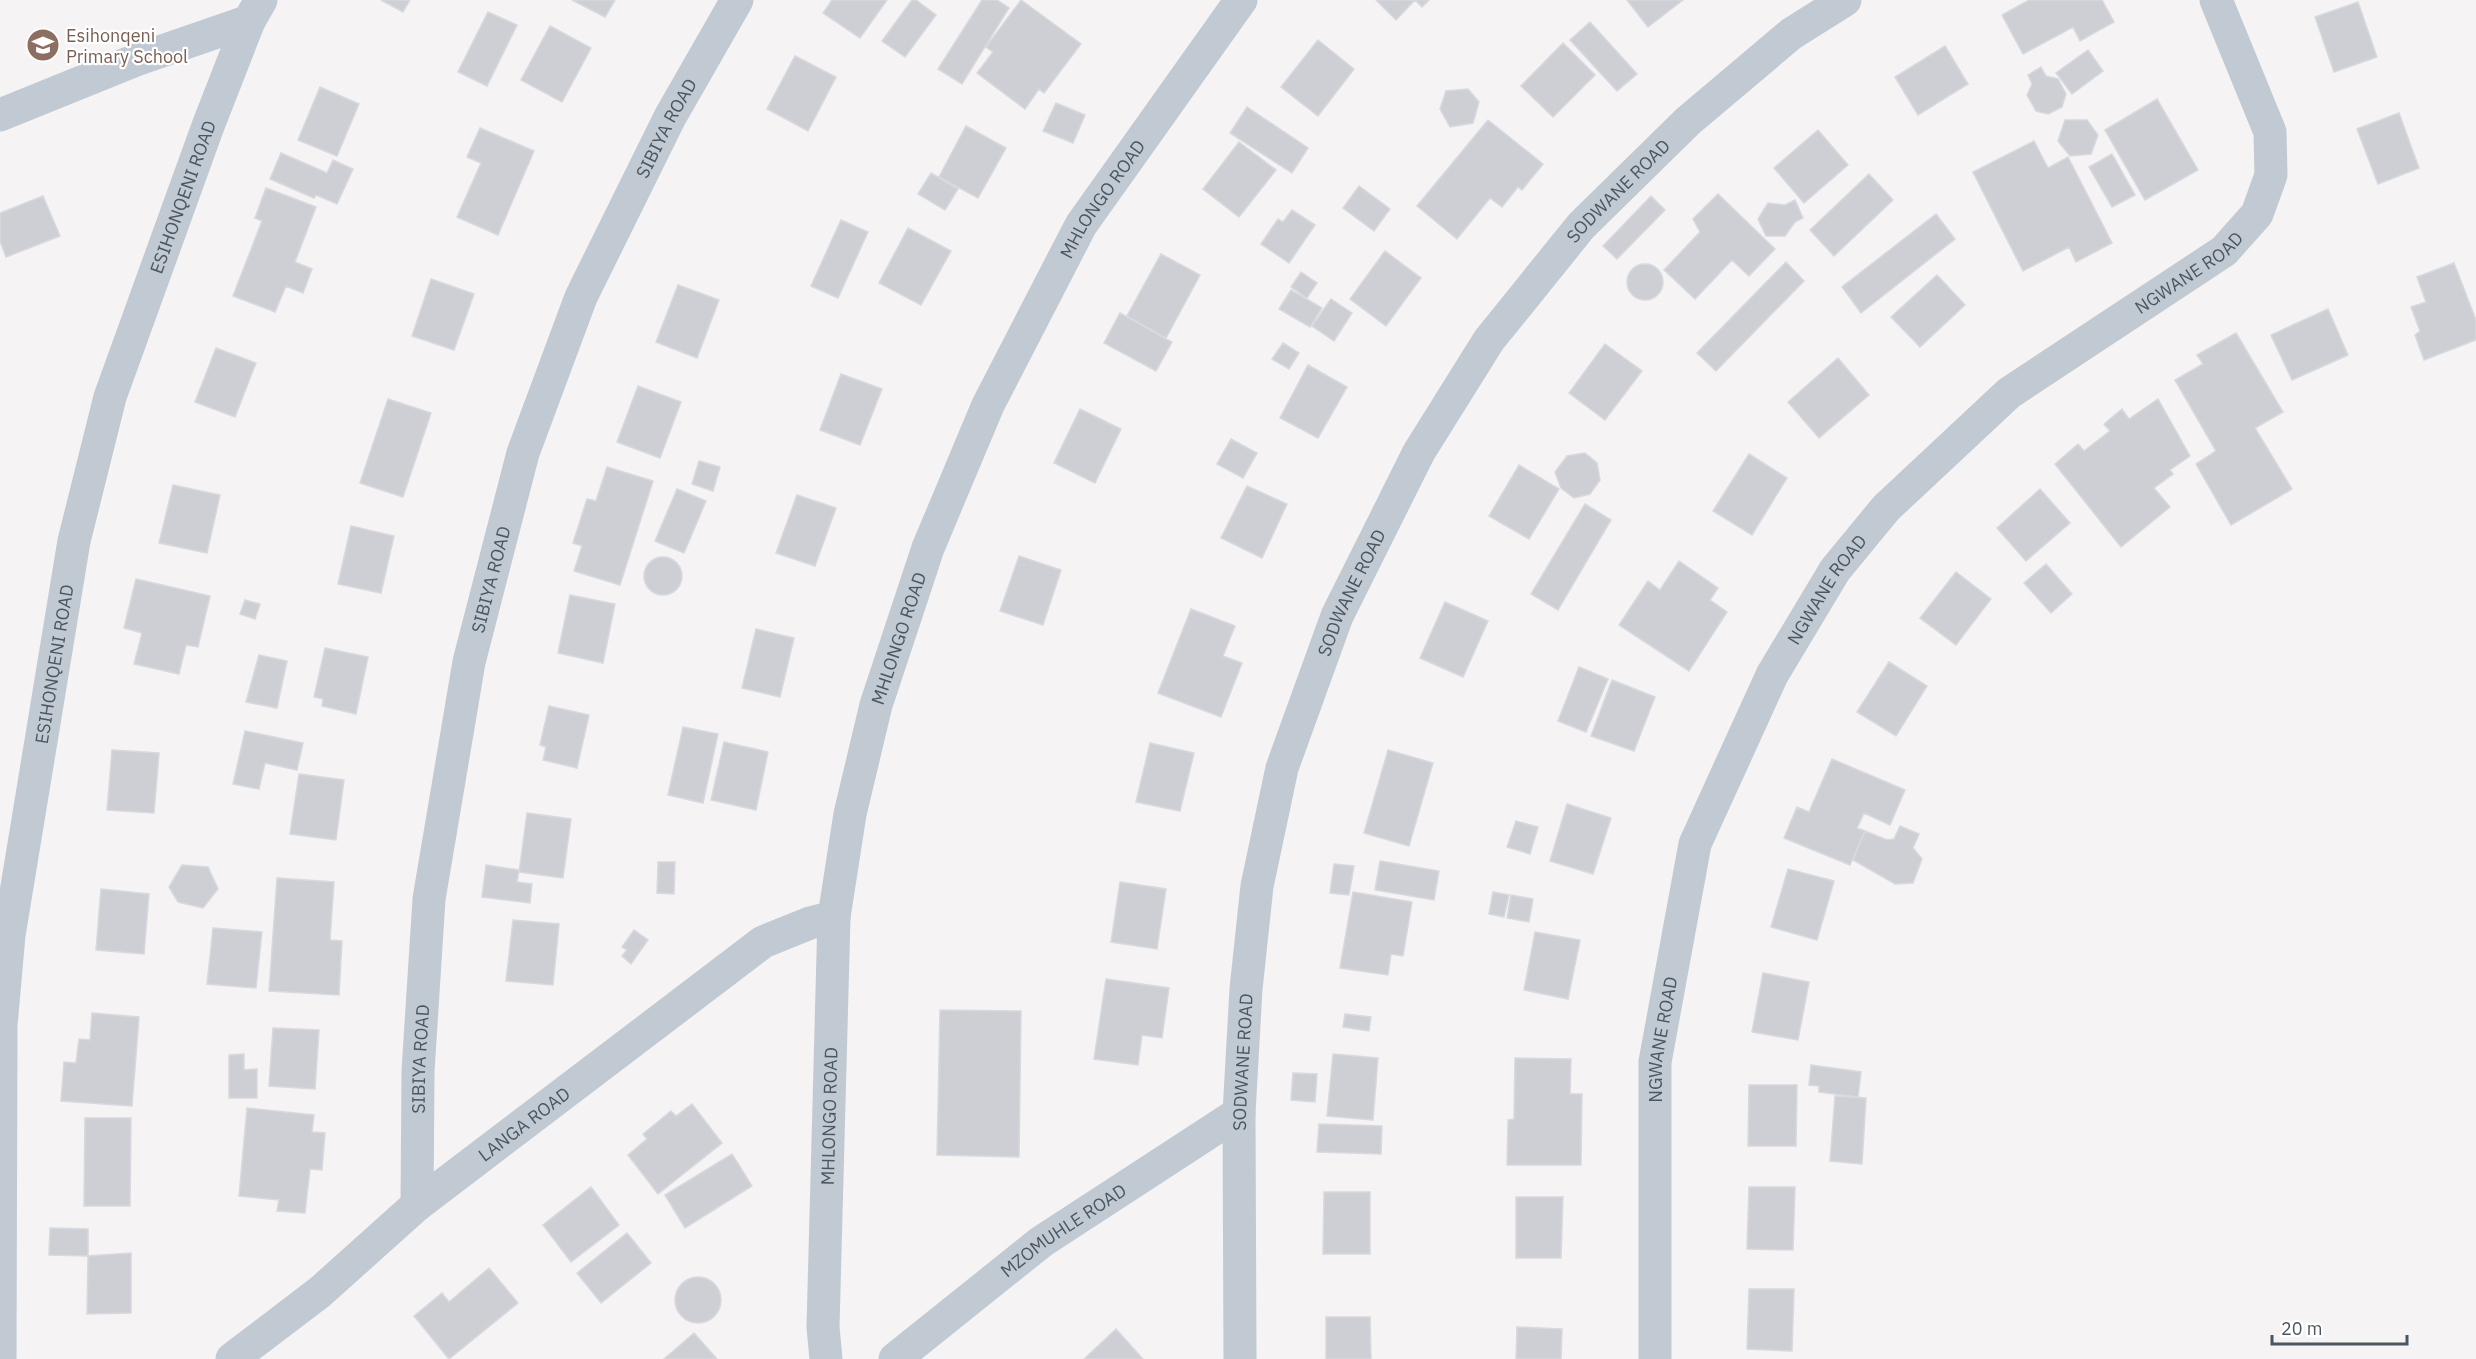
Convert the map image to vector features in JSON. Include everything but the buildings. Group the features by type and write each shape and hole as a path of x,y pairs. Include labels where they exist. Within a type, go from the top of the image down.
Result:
{"street":[{"name":"SIBIYA ROAD","path":"417,1205 418,1071 429,899 469,662 523,453 581,297 670,117 737,0"},
{"name":"MHLONGO ROAD","path":"826,1359 823,1327 834,917 849,814 876,705 928,548 987,405 1081,225 1241,0"},
{"name":"SODWANE ROAD","path":"1240,1359 1239,1113 1246,989 1257,886 1282,768 1337,616 1419,452 1489,340 1581,226 1688,121 1791,34 1845,0"},
{"name":"NGWANE ROAD","path":"1655,1359 1654,1062 1695,844 1772,675 1835,570 1886,508 2009,393 2224,251 2257,214 2271,176 2270,132 2216,0"},
{"path":"0,116 255,10"},
{"name":"ESIHONQENI ROAD","path":"0,1359 1,1025 9,935 74,541 110,397 208,126 255,10"},
{"name":"LANGA ROAD","path":"232,1359 320,1292 417,1205 763,942 810,923 834,917"},
{"name":"MZOMUHLE ROAD","path":"895,1359 1041,1242 1239,1113"}],"place":[{"name":"Esihonqeni Primary School","path":"43,45"}]}
